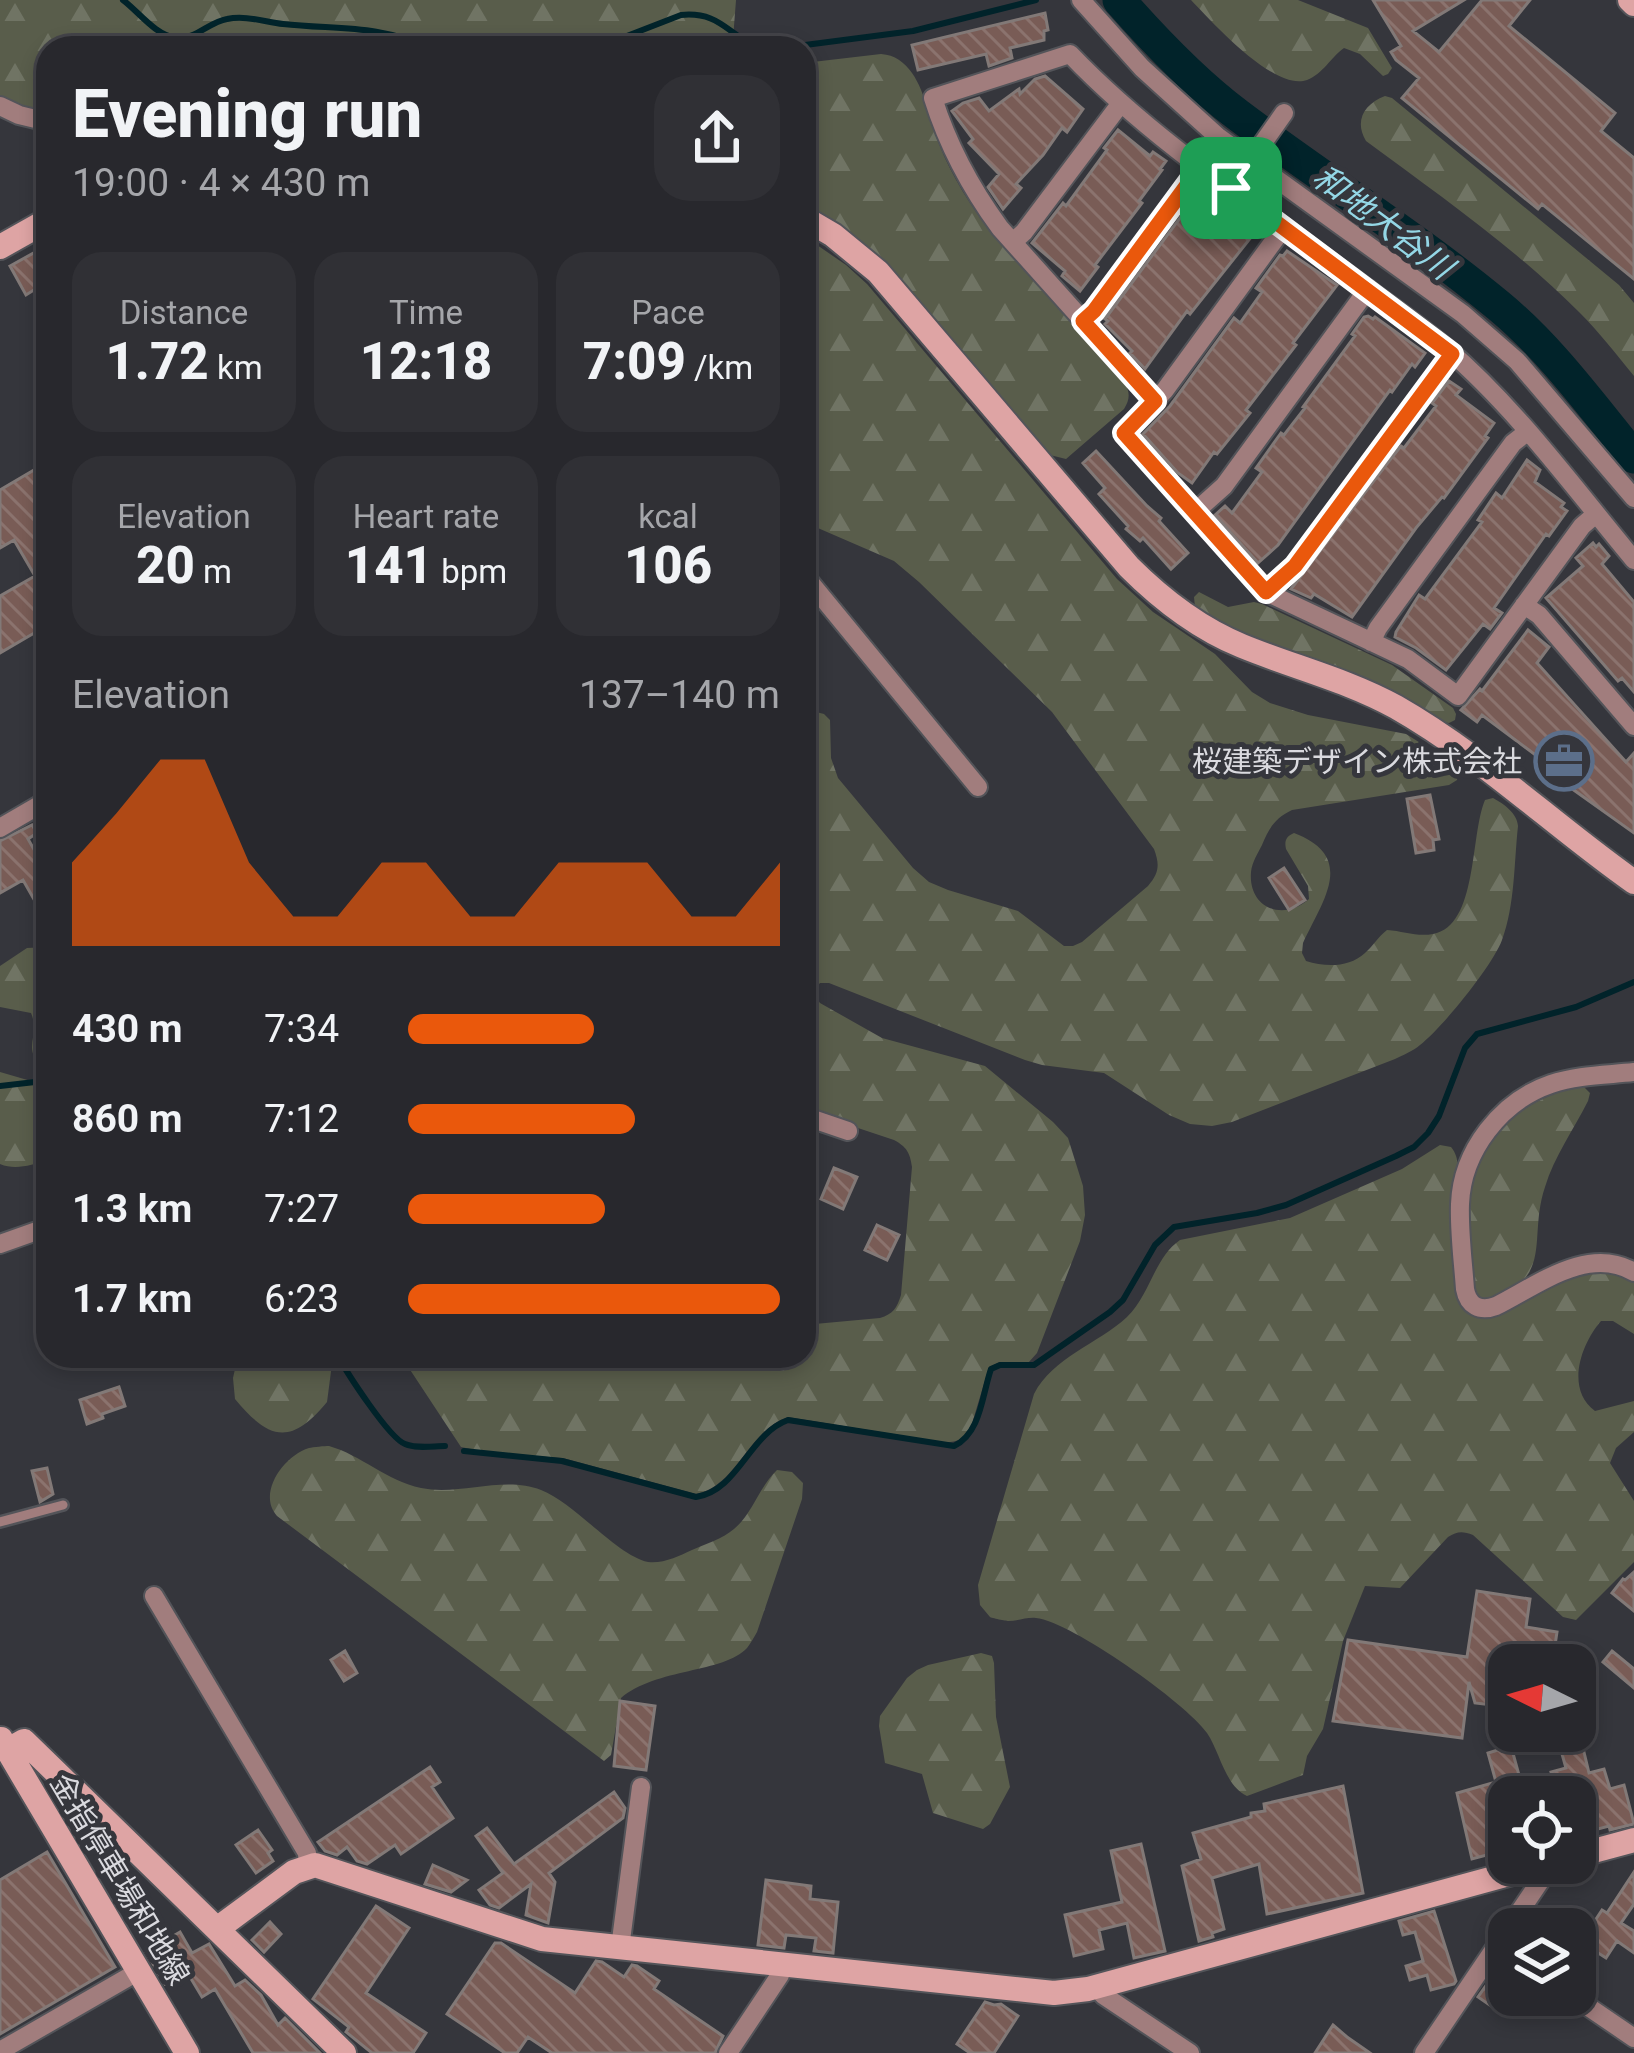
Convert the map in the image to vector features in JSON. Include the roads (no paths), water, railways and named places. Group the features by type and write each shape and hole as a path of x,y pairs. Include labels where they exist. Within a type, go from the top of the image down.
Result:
{"street":[{"path":"1081,0 1166,91 1482,329 1634,498"},
{"path":"1155,401 981,203 951,148 933,98 1070,54 1120,103 1452,354 1491,391 1634,560"},
{"path":"1013,242 1120,103"},
{"path":"0,106 36,118"},
{"path":"1231,188 1283,115"},
{"path":"1083,321 1201,166"},
{"path":"816,225 878,272 1129,567 1163,599 1222,637 1397,708 1484,765 1634,882"},
{"path":"0,247 36,227"},
{"path":"1284,227 1155,401 1124,433 1266,592 1408,659 1458,696 1582,526 1596,514"},
{"path":"1195,512 1224,486 1368,290"},
{"path":"1266,592 1295,566 1452,354"},
{"path":"1371,641 1513,443 1527,432"},
{"path":"816,590 978,787"},
{"path":"1524,604 1539,615 1634,726"},
{"path":"0,828 36,807"},
{"path":"1634,1072 1551,1084 1506,1110 1474,1151 1460,1201 1466,1296 1475,1307 1490,1309 1571,1268 1593,1262 1634,1272"},
{"path":"816,1120 848,1131"},
{"path":"0,1244 36,1231"},
{"path":"154,1596 307,1853 308,1867"},
{"path":"4,1743 24,1741 344,2053"},
{"name":"金指停車場和地線","path":"4,1743 188,2053"},
{"path":"620,1948 641,1787"},
{"path":"1596,1850 1634,1840"},
{"path":"217,1929 294,1872 326,1867 530,1936 1037,1993 1071,1992 1488,1880"},
{"path":"728,2053 780,1975 781,1965"},
{"path":"3,2051 139,1970"},
{"path":"1424,2053 1488,1970"},
{"path":"1101,1985 1103,1995 1190,2053"},
{"path":"1596,2012 1634,2038"}],"lane":[{"path":"0,1522 63,1505"}],"waterway":[{"path":"123,0 168,36"},
{"path":"816,44 913,31 1036,0"},
{"name":"和地大谷川","path":"1119,0 1222,102 1499,306 1570,378 1634,457"},
{"path":"627,36 681,15 707,17 738,36"},
{"path":"189,36 220,21 241,18 394,36"},
{"path":"464,1451 562,1461 696,1497 723,1484 763,1437 788,1420 954,1446 975,1423 991,1369 1034,1365 1110,1312 1123,1300 1155,1245 1174,1227 1286,1205 1414,1147 1439,1116 1465,1048 1477,1034 1576,1007 1634,982"},
{"path":"0,1086 35,1082"},
{"path":"346,1368 398,1439 415,1446 445,1446"}],"place":[{"name":"桜建築デザイン株式会社","path":"1564,761"}]}
